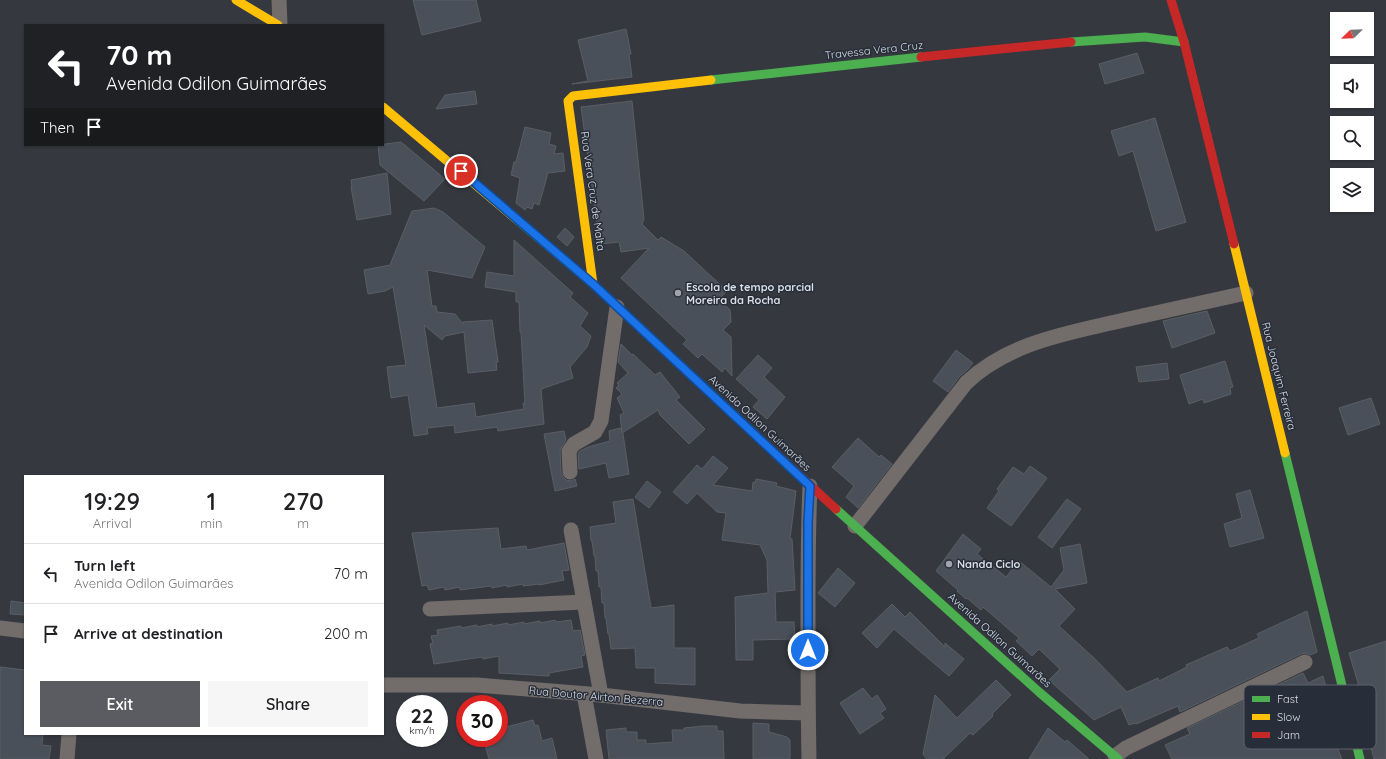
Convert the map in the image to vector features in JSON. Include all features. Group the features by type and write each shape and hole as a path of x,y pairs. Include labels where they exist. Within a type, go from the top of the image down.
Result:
{"street":[{"path":"236,0 277,24"},
{"path":"279,24 280,0"},
{"name":"Rua Joaquim Ferreira","path":"1171,0 1184,42 1342,685"},
{"name":"Travessa Vera Cruz","path":"568,101 573,96 883,60 1138,37 1184,42"},
{"name":"Rua Vera Cruz de Malta","path":"568,101 593,284"},
{"name":"Avenida Odilon Guimarães","path":"384,108 593,284 810,486 1039,692 1117,758"},
{"path":"855,526 966,382 979,370 1019,348 1053,336 1246,292"},
{"path":"570,472 570,451 574,444 595,432 601,421 617,307"},
{"path":"809,759 808,523 810,486"},
{"path":"571,530 601,695"},
{"path":"430,609 584,602"},
{"path":"0,628 24,631"},
{"path":"1257,685 1305,662"},
{"name":"Rua Doutor Airton Bezerra","path":"384,685 477,686 601,695 740,711 808,713"},
{"path":"1117,758 1126,748 1244,691"},
{"path":"584,694 596,759"},
{"path":"67,759 69,735"},
{"name":"Rua Joaquim Ferreira","path":"1358,749 1360,759"}],"building":[{"path":"413,0 476,0 481,21 422,35"},
{"path":"626,29 631,54 629,54 632,77 572,84 588,81 578,40"},
{"path":"1137,53 1144,73 1105,84 1099,64"},
{"path":"475,91 477,104 436,109 445,95"},
{"path":"632,101 644,219 642,224 658,240 661,237 684,251 727,291 719,299 730,310 731,322 723,330 731,337 732,376 725,368 722,372 702,354 698,358 683,344 687,340 621,278 649,248 621,252 619,242 600,244 581,107"},
{"path":"1155,118 1186,222 1156,231 1133,151 1119,156 1111,131"},
{"path":"525,127 551,133 549,144 556,146 554,154 563,153 565,171 548,173 539,205 534,203 532,209 527,207 525,210 516,203 520,178 511,175"},
{"path":"401,142 445,179 424,201 380,165 378,146 384,146 384,144"},
{"path":"387,173 391,214 357,220 351,180"},
{"path":"434,208 443,212 485,247 472,278 427,270 432,306 436,306 437,312 455,314 463,324 463,322 492,320 498,362 496,362 497,370 468,373 464,332 445,336 442,340 424,325 437,408 474,403 476,417 524,409 523,403 525,403 519,302 516,302 516,292 485,287 487,272 514,276 514,240 573,293 570,297 588,313 580,326 591,336 587,347 570,367 573,378 541,389 544,424 498,431 497,427 455,433 454,425 427,428 428,434 414,436 408,395 391,398 387,367 406,365 393,287 385,291 368,294 364,270 390,265 412,211"},
{"path":"565,228 574,237 567,246 557,237"},
{"path":"1207,311 1215,333 1172,348 1163,321"},
{"path":"621,344 655,375 660,372 680,397 676,400 705,429 689,444 660,415 658,410 622,433 620,415 624,413 617,398 622,394 616,388 619,385 617,383 628,373 618,362"},
{"path":"956,350 973,363 959,377 948,392 933,381"},
{"path":"758,355 772,368 764,377 785,397 767,419 753,407 759,400 736,379"},
{"path":"1225,361 1233,387 1230,388 1231,394 1204,403 1203,399 1189,404 1180,375"},
{"path":"1167,363 1169,379 1139,382 1136,367"},
{"path":"1371,398 1380,424 1348,435 1339,408"},
{"path":"620,428 623,434 629,474 609,478 606,463 579,469 578,454 580,451 588,447 610,441 609,431"},
{"path":"564,431 566,440 560,451 561,473 566,480 571,481 575,479 577,486 555,491 544,434"},
{"path":"858,438 879,457 881,455 892,464 858,508 846,497 854,486 832,467"},
{"path":"713,456 728,468 713,485 752,491 753,482 755,483 756,479 777,483 776,486 796,491 790,539 792,539 795,590 775,592 776,622 794,622 795,639 753,640 753,660 736,660 735,597 768,593 767,560 760,545 722,540 726,513 717,512 697,493 687,504 673,492 697,465 702,469"},
{"path":"1030,466 1047,478 1011,526 987,508 999,491 997,489 1013,467 1024,474"},
{"path":"647,481 661,492 649,508 635,497"},
{"path":"1250,490 1264,538 1230,547 1224,524 1242,518 1236,494"},
{"path":"633,499 651,608 674,605 674,648 695,648 695,685 655,683 655,668 636,668 635,648 611,649 605,618 604,603 602,603 601,587 599,587 598,571 596,571 590,527 616,523 613,502"},
{"path":"1067,499 1081,509 1052,548 1038,537"},
{"path":"498,528 501,549 526,546 527,550 564,543 569,570 562,571 564,580 539,585 523,586 523,584 507,587 507,585 492,588 491,586 460,590 460,587 445,590 444,587 429,590 427,585 422,586 412,533"},
{"path":"963,534 981,549 977,554 1006,577 1019,561 1051,587 1064,570 1060,548 1080,544 1087,583 1055,589 1075,609 1059,626 1094,658 1127,692 1158,678 1159,681 1187,667 1186,665 1227,647 1230,651 1259,638 1257,634 1307,611 1317,652 1310,655 1306,653 1301,654 1180,712 1178,706 1136,724 1129,725 1121,707 1094,720 1049,680 1060,669 1039,649 1032,656 1016,641 1019,638 983,607 981,610 967,598 966,599 936,571"},
{"path":"838,568 855,583 835,607 818,593"},
{"path":"11,601 24,603 24,615 10,614"},
{"path":"892,604 905,617 910,612 945,647 945,643 964,659 949,676 894,629 877,648 862,633"},
{"path":"555,620 556,622 571,620 573,631 580,630 585,655 581,656 583,667 549,673 549,676 499,673 499,656 434,664 430,644 433,643 431,636 438,635 437,630 461,626 461,628 477,625 477,627 492,624 492,626 524,622 524,624 540,621 540,623"},
{"path":"1386,641 1386,759 1374,759 1372,749 1376,749 1376,685 1358,685 1349,653"},
{"path":"0,667 24,670 24,735 43,735 42,745 51,746 49,759 0,759"},
{"path":"1303,673 1308,683 1323,676 1325,685 1278,685"},
{"path":"996,680 1011,695 992,714 993,716 973,735 970,733 943,759 927,759 923,754 935,695 957,718"},
{"path":"863,688 872,699 877,695 886,709 880,713 884,718 860,734 840,703"},
{"path":"1244,701 1244,749 1338,749 1342,759 1172,759 1165,745 1190,734 1187,728"},
{"path":"533,720 535,726 538,725 542,741 552,738 557,759 489,759 486,747 508,747 508,727"},
{"path":"753,723 769,724 769,732 787,737 790,740 790,759 753,759"},
{"path":"717,726 717,731 723,731 724,759 609,759 606,730 626,728 626,732 637,732 637,740 646,740 646,744 673,742 672,730 684,730 684,728"},
{"path":"1048,728 1065,742 1067,740 1089,759 1029,759"}],"traffic: fast":[{"path":"1071,42 1145,37 1184,42"},
{"path":"711,80 921,57"},
{"path":"515,218 593,284 738,419"},
{"path":"1285,453 1342,685"},
{"path":"836,509 1039,692 1118,759"},
{"path":"1358,749 1360,759"}],"traffic: slow":[{"path":"236,0 276,24"},
{"path":"593,284 568,101 573,96 711,80"},
{"path":"384,108 515,218"},
{"path":"1234,244 1285,453"}],"traffic: jam":[{"path":"1171,0 1184,42 1234,244"},
{"path":"921,57 1071,42"},
{"path":"738,419 836,509"}],"place":[{"name":"Escola de tempo parcial Moreira da Rocha","path":"678,293"},
{"name":"Nanda Ciclo","path":"949,564"}],"route":[{"path":"461,171 593,284 810,486 808,523 808,650"}]}
